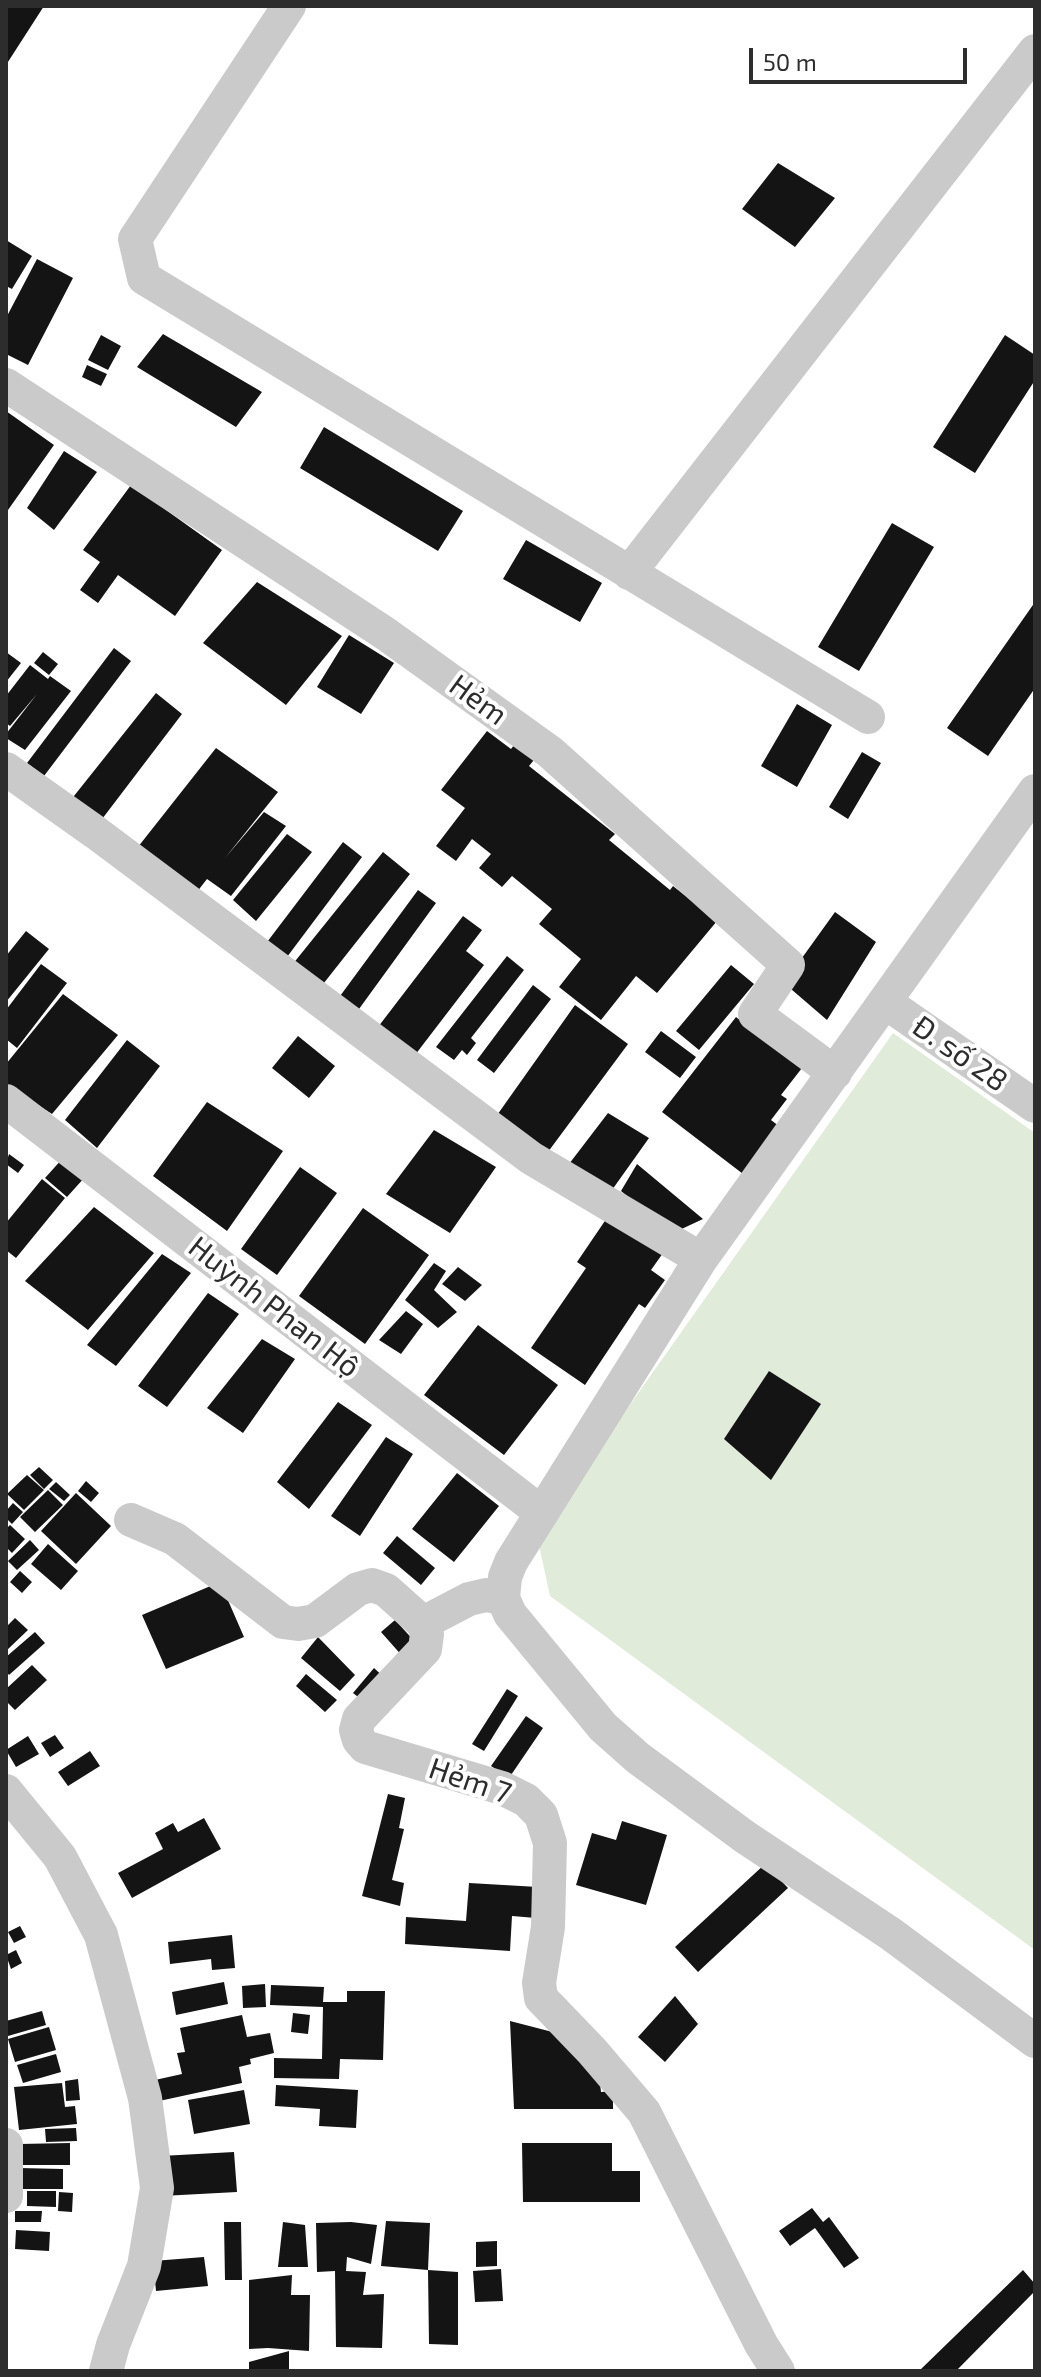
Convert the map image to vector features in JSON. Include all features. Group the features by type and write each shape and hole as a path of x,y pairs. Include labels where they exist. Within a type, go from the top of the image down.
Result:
{"street":[{"path":"289,6 135,239 144,278 868,717"},
{"path":"629,573 1035,51"},
{"name":"Hẻm","path":"6,385 386,634 550,752 788,965 755,1014 835,1073"},
{"path":"6,769 531,1158 701,1259"},
{"path":"1035,791 701,1259 511,1562 505,1577 503,1598 510,1614 603,1727 638,1758 745,1837 891,1934 1035,2041"},
{"name":"Đ. số 28","path":"885,1002 1035,1106"},
{"name":"Huỳnh Phan Hộ","path":"6,1101 542,1513"},
{"path":"131,1520 175,1539 283,1622 298,1624 315,1621 358,1589 372,1585 386,1590 423,1623 469,1599 486,1595 503,1598"},
{"name":"Hẻm 7","path":"423,1623 427,1634 425,1649 359,1719 356,1730 359,1740 365,1747 502,1788 526,1800 541,1815 550,1843 548,1927 539,1983 541,1998 644,2112 761,2344 778,2371"},
{"path":"6,1791 60,1857 101,1935 145,2098 157,2188 144,2266 106,2371"},
{"path":"6,2145 6,2196"}],"green space":[{"path":"893,1033 1035,1133 1035,1950 550,1596 537,1536"}],"building":[{"path":"6,6 44,6 6,65"},
{"path":"778,163 835,198 795,247 742,209"},
{"path":"6,240 32,256 12,289 6,286"},
{"path":"37,259 73,278 28,365 6,354 6,318"},
{"path":"163,334 262,392 236,427 137,367"},
{"path":"101,335 121,346 108,370 88,360"},
{"path":"1005,335 1035,355 1035,380 975,473 933,447"},
{"path":"87,365 107,374 101,386 82,377"},
{"path":"6,411 54,445 8,510 6,509"},
{"path":"324,427 463,511 438,551 300,468"},
{"path":"64,451 97,472 54,530 27,508"},
{"path":"131,485 222,550 175,616 118,575 98,603 80,590 100,562 83,550"},
{"path":"892,523 934,547 859,671 818,647"},
{"path":"526,540 602,583 580,622 503,579"},
{"path":"257,582 342,636 286,705 203,643"},
{"path":"1035,602 1035,688 988,756 947,728"},
{"path":"349,635 394,663 361,714 317,687"},
{"path":"114,648 131,661 44,776 27,763"},
{"path":"6,652 21,663 6,682"},
{"path":"43,652 58,664 49,675 34,663"},
{"path":"30,665 71,691 25,750 6,738 6,734 37,694 10,726 6,723 6,696"},
{"path":"156,693 182,714 96,827 66,806"},
{"path":"797,704 832,725 797,787 761,766"},
{"path":"487,731 511,749 518,740 538,755 529,766 615,834 609,840 670,890 673,886 717,921 657,993 636,976 601,1020 559,987 581,959 539,924 552,909 512,876 502,887 479,868 491,854 472,839 456,861 436,846 465,808 441,790"},
{"path":"216,748 278,792 225,858 264,812 286,826 231,896 207,879 193,897 134,852"},
{"path":"862,752 881,763 848,819 829,807"},
{"path":"287,834 312,852 256,921 233,900"},
{"path":"343,842 362,857 281,965 261,950"},
{"path":"383,852 410,874 316,993 288,970"},
{"path":"418,890 436,903 351,1020 332,1007"},
{"path":"835,912 876,942 827,1020 784,983"},
{"path":"463,916 482,930 466,951 484,965 415,1055 378,1027"},
{"path":"26,931 49,949 6,1002 6,956"},
{"path":"507,956 524,970 471,1038 476,1043 467,1055 462,1050 454,1060 436,1047"},
{"path":"41,964 67,983 17,1048 6,1039 6,1010"},
{"path":"731,965 754,984 699,1050 676,1031"},
{"path":"533,985 551,999 494,1073 477,1060"},
{"path":"63,994 118,1035 52,1114 6,1084 6,1064"},
{"path":"575,1005 628,1044 545,1156 495,1118"},
{"path":"736,1017 802,1068 781,1095 787,1099 771,1120 784,1130 747,1177 662,1112"},
{"path":"661,1031 696,1057 680,1078 645,1052"},
{"path":"298,1036 335,1066 309,1098 272,1068"},
{"path":"127,1040 160,1066 97,1148 65,1120"},
{"path":"207,1102 283,1151 227,1231 153,1176"},
{"path":"608,1113 649,1138 607,1197 569,1164"},
{"path":"434,1130 496,1167 450,1233 386,1194"},
{"path":"9,1154 24,1165 18,1173 6,1164"},
{"path":"63,1158 85,1177 67,1197 45,1178"},
{"path":"637,1164 703,1219 673,1233 621,1191"},
{"path":"300,1167 337,1193 277,1275 241,1249"},
{"path":"42,1179 65,1198 16,1258 6,1250 6,1223"},
{"path":"94,1207 154,1253 88,1330 25,1281"},
{"path":"363,1208 429,1255 365,1344 299,1296"},
{"path":"613,1209 668,1246 651,1270 665,1280 645,1308 639,1304 585,1385 531,1348 586,1268 577,1262"},
{"path":"162,1254 191,1273 116,1366 87,1345"},
{"path":"434,1263 446,1271 434,1290 457,1312 438,1328 405,1300"},
{"path":"458,1267 482,1285 465,1301 442,1284"},
{"path":"208,1293 239,1314 167,1407 138,1386"},
{"path":"406,1311 423,1324 401,1354 379,1340"},
{"path":"478,1325 558,1385 504,1455 424,1395"},
{"path":"262,1339 295,1359 243,1433 207,1408"},
{"path":"769,1371 821,1404 771,1480 724,1439"},
{"path":"338,1402 372,1425 309,1509 277,1482"},
{"path":"386,1437 413,1454 360,1536 331,1516"},
{"path":"39,1467 53,1480 44,1489 30,1475"},
{"path":"457,1473 499,1506 454,1562 412,1529"},
{"path":"27,1475 44,1490 24,1510 7,1494"},
{"path":"86,1481 99,1493 91,1502 78,1491"},
{"path":"56,1482 70,1495 64,1501 49,1489"},
{"path":"48,1490 63,1505 35,1532 20,1517"},
{"path":"76,1493 111,1526 76,1564 41,1531"},
{"path":"13,1503 23,1512 12,1524 6,1518 6,1511"},
{"path":"10,1525 25,1539 12,1553 6,1547 6,1529"},
{"path":"397,1536 435,1568 421,1585 383,1553"},
{"path":"30,1540 39,1550 17,1570 8,1561"},
{"path":"48,1544 78,1571 61,1590 31,1564"},
{"path":"20,1571 32,1582 22,1593 10,1582"},
{"path":"220,1582 244,1637 166,1669 142,1615"},
{"path":"15,1618 28,1630 6,1651 6,1627"},
{"path":"395,1620 418,1645 404,1658 381,1632"},
{"path":"35,1632 45,1643 9,1675 6,1657"},
{"path":"318,1637 355,1675 340,1691 301,1658"},
{"path":"32,1665 47,1680 15,1710 6,1701 6,1689"},
{"path":"374,1668 387,1680 367,1704 353,1693"},
{"path":"306,1674 337,1700 325,1712 296,1686"},
{"path":"507,1689 518,1696 484,1751 472,1744"},
{"path":"526,1716 543,1728 509,1778 491,1766"},
{"path":"55,1735 64,1748 50,1757 41,1743"},
{"path":"28,1736 39,1754 16,1767 6,1750"},
{"path":"90,1751 100,1766 68,1786 58,1772"},
{"path":"388,1794 405,1798 399,1828 404,1829 392,1880 404,1883 400,1906 362,1896"},
{"path":"204,1818 221,1849 132,1898 118,1873 163,1849 155,1833 173,1823 178,1832"},
{"path":"622,1821 667,1835 646,1905 576,1885 592,1833 616,1840"},
{"path":"765,1864 788,1888 698,1972 675,1947"},
{"path":"469,1883 538,1887 536,1918 512,1916 510,1951 405,1944 406,1917 466,1921"},
{"path":"20,1926 26,1937 14,1943 8,1932"},
{"path":"232,1935 235,1968 212,1970 211,1959 170,1964 168,1942"},
{"path":"16,1950 22,1963 11,1969 6,1955"},
{"path":"224,1982 228,2004 176,2015 172,1992"},
{"path":"265,1984 266,2007 243,2008 242,1986"},
{"path":"271,1985 324,1987 323,2002 347,2002 347,1991 385,1991 383,2060 340,2059 339,2079 274,2078 274,2058 322,2059 323,2007 270,2005"},
{"path":"675,1996 698,2024 665,2062 638,2037"},
{"path":"42,2011 46,2025 8,2036 6,2021"},
{"path":"293,2013 310,2015 308,2034 291,2032"},
{"path":"242,2015 247,2037 270,2033 274,2053 250,2059 251,2064 239,2067 242,2083 150,2103 146,2082 182,2074 177,2053 185,2052 180,2028"},
{"path":"510,2021 568,2036 599,2074 601,2092 613,2091 613,2109 514,2109"},
{"path":"49,2027 56,2050 15,2062 8,2039"},
{"path":"56,2054 61,2072 23,2083 17,2065"},
{"path":"78,2079 80,2100 66,2101 65,2081"},
{"path":"62,2083 65,2107 75,2106 77,2124 19,2130 14,2087"},
{"path":"276,2085 358,2090 356,2128 319,2126 320,2109 275,2106"},
{"path":"244,2090 250,2124 194,2134 188,2100"},
{"path":"76,2128 77,2141 46,2142 45,2129"},
{"path":"70,2143 70,2165 19,2165 19,2144"},
{"path":"522,2143 612,2143 612,2171 640,2171 640,2202 523,2202"},
{"path":"234,2152 237,2192 162,2196 161,2156"},
{"path":"19,2168 63,2169 63,2189 19,2189"},
{"path":"27,2191 56,2191 56,2207 27,2206"},
{"path":"59,2192 73,2193 72,2212 58,2211"},
{"path":"812,2208 823,2222 829,2217 859,2258 844,2268 815,2228 790,2246 779,2231"},
{"path":"15,2211 42,2211 41,2222 15,2222"},
{"path":"386,2221 430,2223 428,2270 381,2266"},
{"path":"224,2222 241,2222 242,2280 225,2280"},
{"path":"283,2222 305,2225 308,2267 278,2267"},
{"path":"316,2223 377,2225 371,2264 347,2257 346,2271 366,2272 363,2295 384,2294 382,2348 336,2347 335,2271 317,2272"},
{"path":"16,2230 50,2232 49,2251 15,2249"},
{"path":"497,2241 497,2266 476,2267 476,2242"},
{"path":"204,2257 208,2286 156,2291 153,2261"},
{"path":"501,2269 503,2301 475,2302 473,2271"},
{"path":"428,2270 458,2272 458,2345 429,2344"},
{"path":"1023,2270 1035,2284 1035,2291 956,2371 919,2371"},
{"path":"292,2275 291,2295 310,2295 309,2351 249,2349 249,2280"},
{"path":"289,2351 289,2371 249,2371 249,2362"}]}
